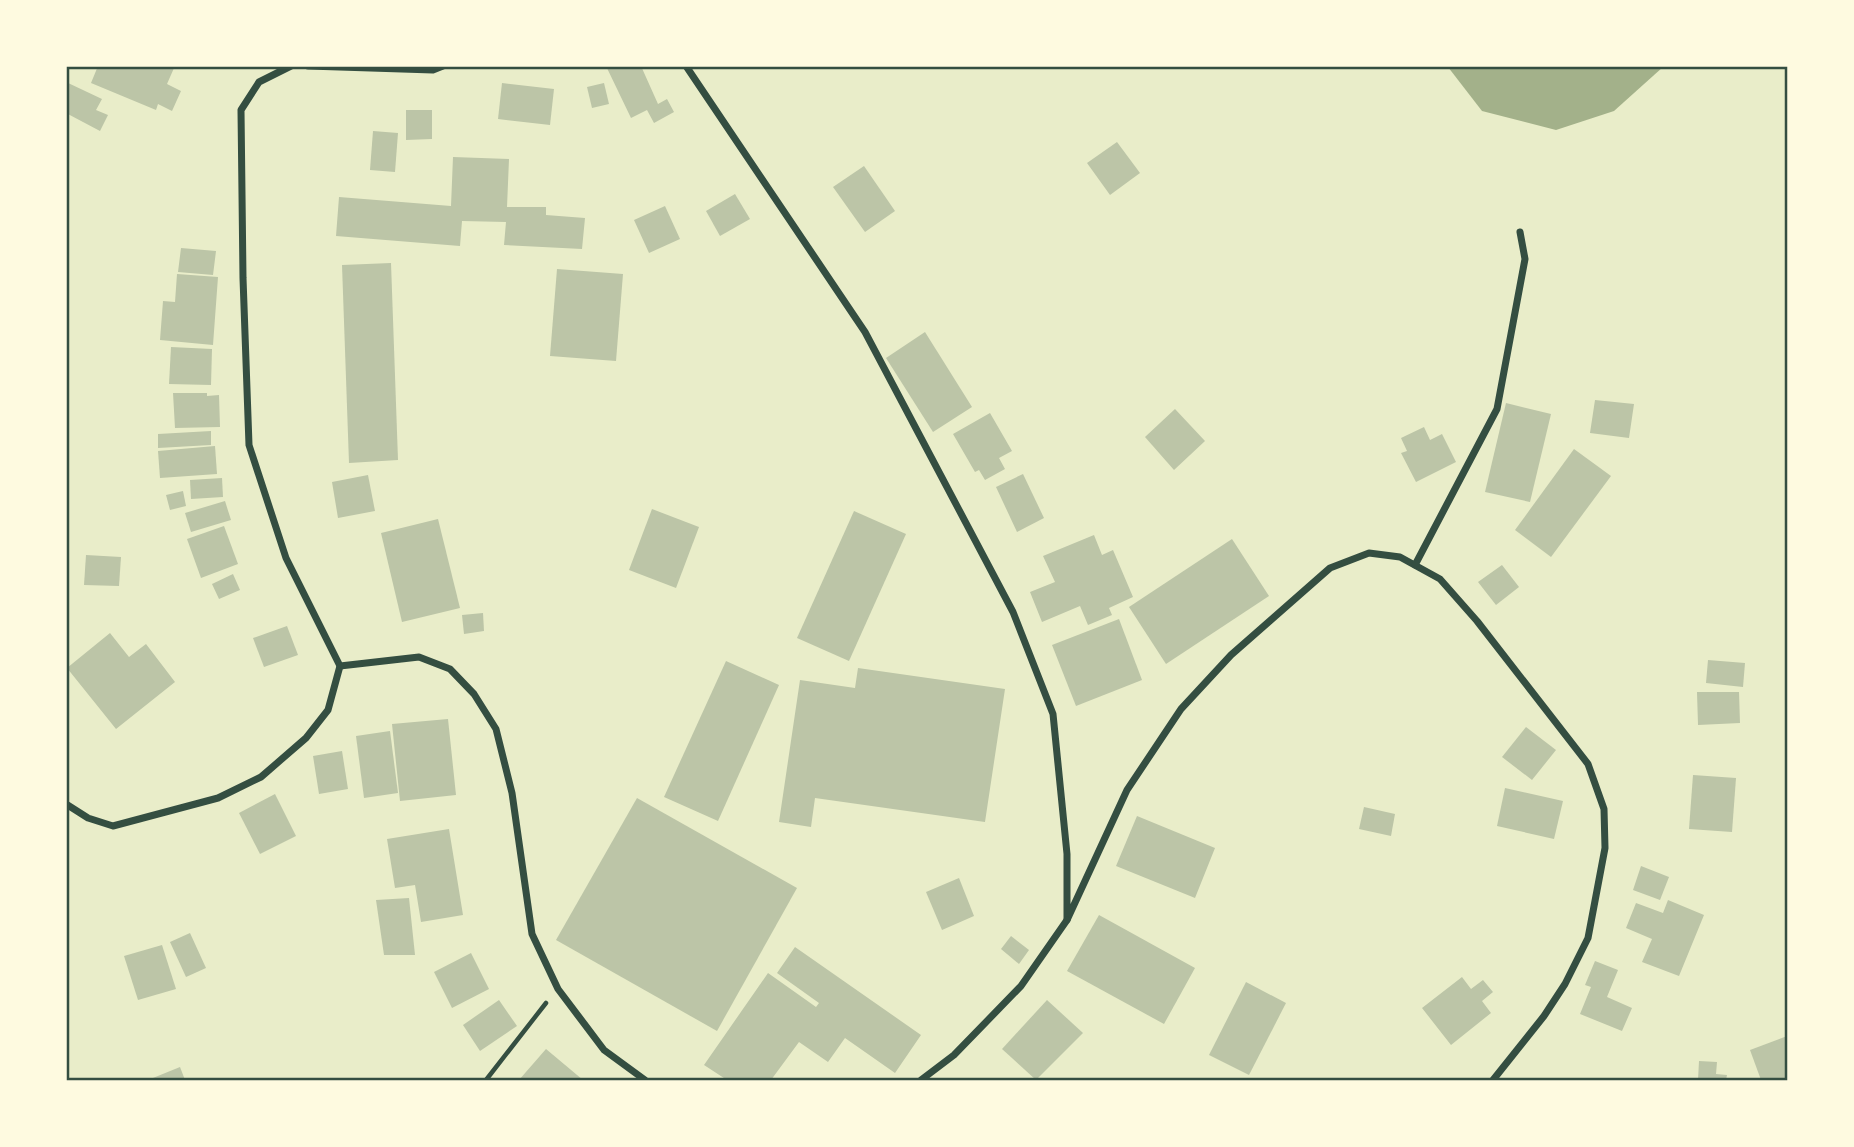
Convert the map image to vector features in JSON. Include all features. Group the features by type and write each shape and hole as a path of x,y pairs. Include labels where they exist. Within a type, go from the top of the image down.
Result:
{"street":[{"path":"66,804 88,818 113,825 218,798 261,777 306,738 328,710 340,666 286,558 249,444 241,110 259,82 291,66"},
{"path":"308,66 433,70 443,66"},
{"path":"686,66 865,332 1013,612 1053,713 1067,854 1067,920"},
{"path":"1415,565 1497,409 1525,259 1520,232"},
{"path":"921,1080 954,1055 1021,986 1067,920 1127,790 1181,709 1231,655 1330,568 1369,553 1400,557 1440,579 1477,621 1588,764 1604,809 1605,848 1588,938 1565,984 1544,1016 1493,1080"},
{"path":"340,666 419,657 450,669 474,694 496,729 512,793 532,933 558,989 604,1049 645,1080"}],"path":[{"path":"486,1080 558,989"}],"shaded area":[{"path":"1448,67 1663,67 1614,111 1556,130 1482,111"}],"building":[{"path":"98,66 169,66 174,68 167,84 181,91 172,111 158,104 156,110 91,83"},
{"path":"606,66 641,66 658,104 667,99 674,112 654,123 647,110 631,118"},
{"path":"66,82 102,99 96,110 108,115 100,131 66,113"},
{"path":"502,83 554,89 550,125 498,119"},
{"path":"604,83 609,104 592,108 587,87"},
{"path":"406,110 432,110 432,139 406,140"},
{"path":"373,131 398,133 395,172 370,170"},
{"path":"1117,142 1140,173 1110,195 1087,163"},
{"path":"453,157 509,159 507,207 546,207 546,215 585,218 582,249 504,245 506,222 462,221 460,246 336,236 339,197 451,206"},
{"path":"864,166 895,211 865,232 833,187"},
{"path":"735,194 750,219 720,236 706,211"},
{"path":"665,206 680,239 649,253 634,220"},
{"path":"181,248 216,251 213,275 178,272"},
{"path":"391,263 398,460 349,463 342,265"},
{"path":"557,269 623,274 616,361 550,356"},
{"path":"177,274 218,277 213,345 160,340 163,301 175,302"},
{"path":"925,332 972,407 933,432 886,358"},
{"path":"171,347 212,349 211,385 169,384"},
{"path":"173,393 219,395 220,427 175,428"},
{"path":"1595,400 1634,404 1629,438 1590,433"},
{"path":"1506,403 1551,414 1530,502 1485,492"},
{"path":"1175,409 1205,441 1174,470 1145,437"},
{"path":"990,413 1012,451 999,458 1005,469 985,480 979,470 975,472 953,434"},
{"path":"1424,427 1430,440 1442,434 1456,462 1416,482 1401,453 1407,451 1401,438"},
{"path":"211,431 211,445 158,448 158,434"},
{"path":"215,446 217,474 160,478 158,451"},
{"path":"1574,449 1611,476 1551,557 1515,530"},
{"path":"1023,474 1044,518 1017,532 996,487"},
{"path":"368,475 375,511 338,518 332,482"},
{"path":"222,478 223,497 191,499 190,480"},
{"path":"183,491 186,506 170,510 166,495"},
{"path":"225,501 231,520 191,532 185,513"},
{"path":"652,509 699,527 676,588 629,570"},
{"path":"854,511 906,534 849,661 797,638"},
{"path":"438,519 460,608 402,622 381,533"},
{"path":"224,526 238,564 201,578 187,539"},
{"path":"1094,535 1102,555 1113,550 1133,597 1109,608 1112,615 1088,625 1080,606 1042,622 1030,592 1055,582 1043,556"},
{"path":"1232,539 1269,596 1166,664 1129,607"},
{"path":"86,555 121,557 119,586 84,585"},
{"path":"1502,565 1519,587 1496,605 1478,582"},
{"path":"233,574 240,590 219,599 212,584"},
{"path":"483,613 484,631 464,634 462,615"},
{"path":"1119,619 1142,680 1076,706 1052,645"},
{"path":"287,626 298,655 264,667 253,638"},
{"path":"110,633 129,657 146,644 175,682 116,729 67,668"},
{"path":"1708,660 1745,663 1743,687 1706,683"},
{"path":"726,661 779,685 718,821 664,797"},
{"path":"858,668 1005,689 985,822 815,798 811,827 779,822 800,680 855,688"},
{"path":"1697,692 1739,692 1740,723 1698,725"},
{"path":"448,719 456,795 400,801 392,724"},
{"path":"1526,727 1556,750 1532,780 1502,757"},
{"path":"390,731 398,793 364,798 356,736"},
{"path":"342,751 348,789 319,794 313,756"},
{"path":"1693,775 1736,778 1732,832 1689,829"},
{"path":"1505,788 1563,801 1554,839 1497,826"},
{"path":"275,794 296,836 260,854 239,813"},
{"path":"637,798 797,888 717,1031 556,940"},
{"path":"1364,807 1395,814 1391,836 1359,829"},
{"path":"1137,816 1215,848 1195,898 1116,866"},
{"path":"449,829 463,915 421,922 415,885 395,888 387,839"},
{"path":"1641,866 1669,877 1660,900 1633,890"},
{"path":"959,878 974,916 942,930 926,892"},
{"path":"409,898 415,955 384,955 376,900"},
{"path":"1668,900 1704,915 1679,976 1642,962 1652,939 1626,928 1636,903 1663,913"},
{"path":"1099,915 1195,968 1164,1024 1067,971"},
{"path":"190,933 206,968 186,977 170,942"},
{"path":"1011,936 1029,950 1019,964 1001,949"},
{"path":"162,945 176,989 138,1000 124,956"},
{"path":"795,947 921,1035 895,1073 845,1038 828,1062 799,1042 771,1080 727,1080 704,1065 768,973 816,1007 819,1003 777,973"},
{"path":"471,953 489,989 452,1008 434,972"},
{"path":"1595,961 1618,970 1607,997 1632,1008 1622,1031 1580,1014 1591,987 1585,985"},
{"path":"1462,977 1471,989 1483,980 1493,992 1482,1001 1491,1013 1451,1045 1422,1008"},
{"path":"1246,982 1286,1003 1249,1075 1209,1055"},
{"path":"499,1000 517,1026 480,1051 463,1025"},
{"path":"1047,1000 1083,1033 1036,1080 1002,1049"},
{"path":"1787,1036 1787,1080 1761,1080 1750,1050"},
{"path":"546,1049 583,1080 519,1080"},
{"path":"1699,1061 1717,1062 1716,1074 1727,1075 1726,1080 1698,1080"},
{"path":"180,1067 185,1080 148,1080"}]}
